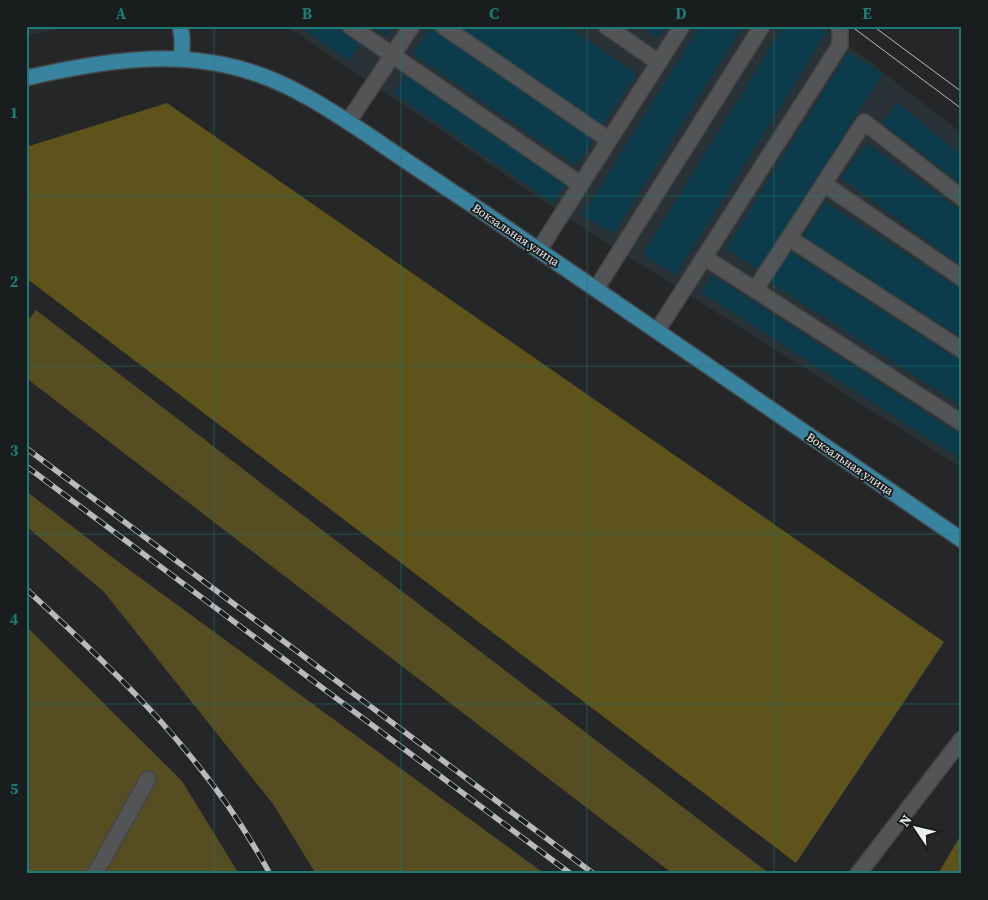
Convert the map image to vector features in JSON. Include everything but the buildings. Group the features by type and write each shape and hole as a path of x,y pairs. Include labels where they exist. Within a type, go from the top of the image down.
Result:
{"main road":[{"path":"180,26 182,59"},
{"name":"Вокзальная улица","path":"26,78 76,66 148,58 182,59 217,64 251,72 291,88 348,122 539,250 962,540"}],"street":[{"path":"350,26 580,184"},
{"path":"348,122 412,26"},
{"path":"443,26 609,140"},
{"path":"606,26 658,62"},
{"path":"539,250 682,26"},
{"path":"596,289 762,26"},
{"path":"657,331 840,44 840,30 838,26"},
{"path":"755,290 864,122 962,198"},
{"path":"824,184 962,278"},
{"path":"788,238 962,350"},
{"path":"704,257 962,423"},
{"path":"858,874 962,738"},
{"path":"95,874 148,779"}],"shaded area":[{"path":"26,26 73,26 26,36"},
{"path":"287,26 823,26 962,133 962,468 591,233"},
{"path":"167,103 944,642 796,863 26,278 26,147"},
{"path":"36,310 770,874 673,874 26,378 26,323"},
{"path":"26,491 120,563 545,874 316,874 273,804 104,592 26,526"},
{"path":"26,626 182,781 239,874 26,874"},
{"path":"962,833 962,874 938,874"}],"tram line":[{"path":"851,26 962,109"},
{"path":"873,26 962,92"}],"railway":[{"path":"26,448 594,874"},
{"path":"26,466 571,874"},
{"path":"26,589 129,687 191,756 246,832 270,874"}]}
